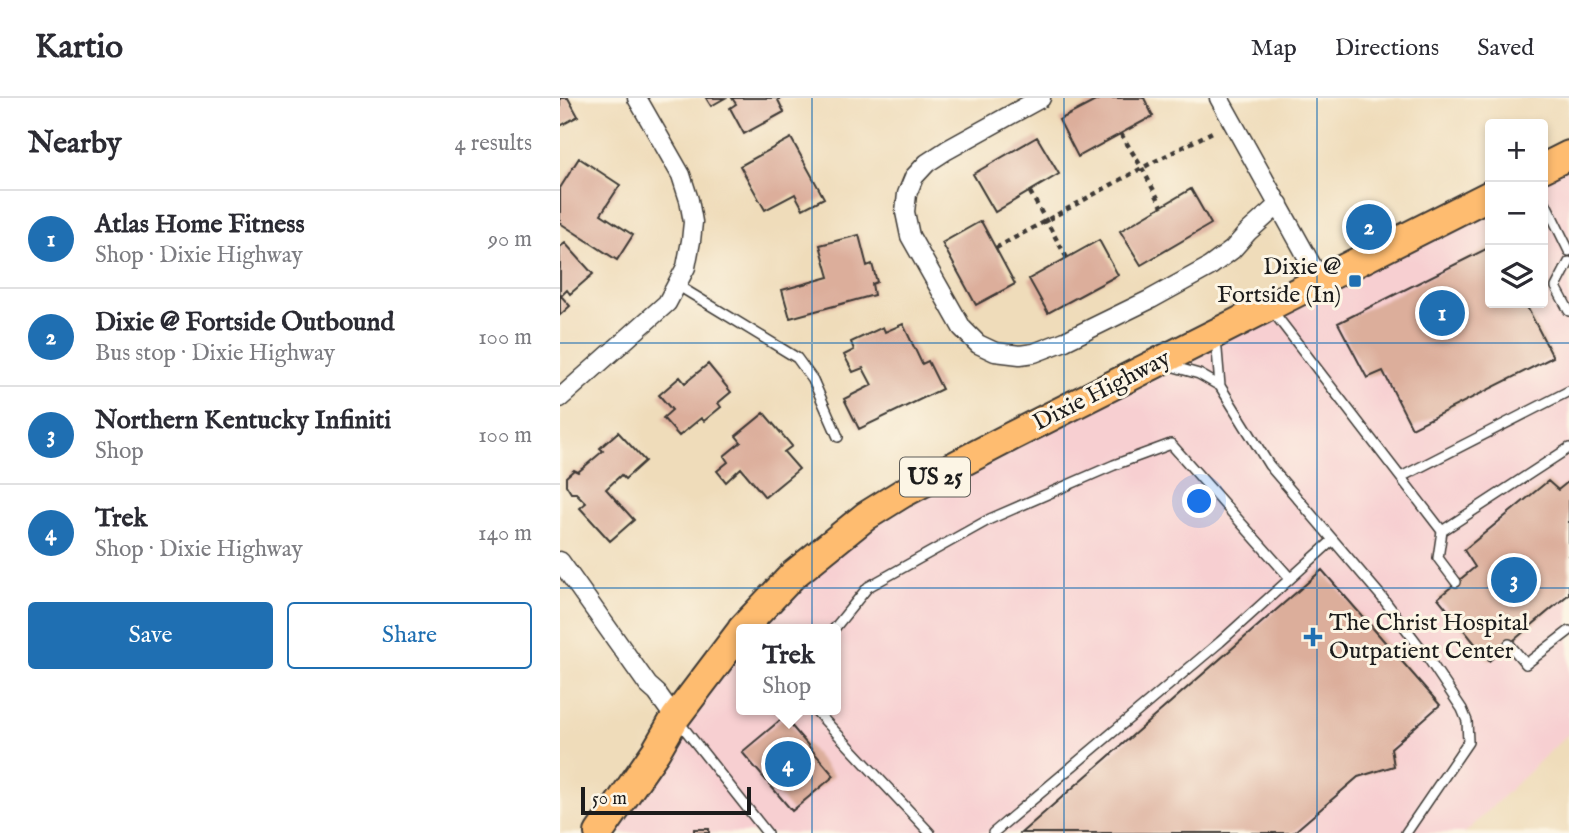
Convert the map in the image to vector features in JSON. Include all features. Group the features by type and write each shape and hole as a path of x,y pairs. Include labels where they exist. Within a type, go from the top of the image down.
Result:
{"main road":[{"path":"1548,166 1569,155"},
{"name":"Dixie Highway","path":"747,624 793,575 866,516 927,481 1156,363 1485,198"},
{"name":"Dixie Highway","path":"599,833 656,751 675,718 736,637"}],"street":[{"path":"560,398 667,303 686,267 693,222 690,200 681,175 637,98"},
{"path":"1041,98 927,163 914,177 907,194 905,212 910,236 962,328 978,344 995,352 1020,355 1034,353 1151,299 1209,267 1279,204"},
{"path":"1219,98 1320,280"},
{"path":"560,561 648,685 675,718"}],"lane":[{"path":"1548,205 1564,229 1569,251"},
{"path":"1569,262 1556,287 1569,311"},
{"path":"677,285 797,358 813,380 838,437"},
{"path":"1269,306 1442,531 1438,558 1456,582"},
{"path":"1216,333 1220,386"},
{"path":"1156,363 1199,373 1220,386 1269,466 1381,596 1426,655 1461,709 1467,721 1468,741 1406,833"},
{"path":"1401,477 1569,391"},
{"path":"838,624 868,587 990,519 1114,465 1171,444 1290,578"},
{"path":"1442,531 1569,448"},
{"path":"993,833 1211,650 1333,540"},
{"path":"1509,644 1526,664 1569,631"},
{"path":"820,715 930,833"},
{"path":"675,718 768,833"}],"path":[{"path":"996,248 1232,122"},
{"path":"1121,134 1162,206"},
{"path":"1030,192 1067,258"}],"shaded area":[{"path":"1569,155 1569,733 1465,833 599,833 736,638 736,715 841,715 841,624 747,624 827,547 1485,198 1485,308 1548,308 1548,166"}],"building":[{"path":"560,98 568,98 578,116 560,126"},
{"path":"706,98 725,98 711,106"},
{"path":"732,98 781,98 778,100 784,112 744,134 730,108 736,104"},
{"path":"1101,98 1144,98 1153,116 1078,157 1059,120"},
{"path":"1037,137 1059,174 995,212 973,174"},
{"path":"791,138 824,198 803,209 795,194 765,210 740,166"},
{"path":"579,158 620,185 601,214 633,235 617,260 560,223 560,188"},
{"path":"1191,189 1211,224 1141,265 1120,231"},
{"path":"981,221 1015,284 976,305 942,243"},
{"path":"859,235 867,266 872,264 877,282 872,284 874,295 790,318 782,290 829,277 820,245"},
{"path":"1099,240 1118,275 1048,313 1029,279"},
{"path":"565,243 593,274 570,294 567,290 561,296 570,306 560,315 560,247"},
{"path":"1485,250 1485,308 1528,308 1553,357 1412,428 1383,371 1367,378 1338,323"},
{"path":"903,324 922,364 928,361 942,389 859,429 844,399 872,385 863,368 853,372 844,355 854,350 851,342 883,327 885,332"},
{"path":"708,364 731,392 718,403 721,407 704,421 701,418 679,436 663,418 672,410 659,395 680,377 685,383"},
{"path":"764,413 792,446 784,452 799,469 765,497 741,468 726,482 717,471 728,462 724,456 741,442 736,436"},
{"path":"618,432 645,461 625,479 621,475 606,489 634,520 610,541 580,508 586,503 576,493 571,493 566,485 566,477 574,470 578,472 603,451 600,448"},
{"path":"1548,481 1558,490 1569,481 1569,594 1489,661 1438,598 1475,567 1464,550"},
{"name":"The Christ Hospital Outpatient Center","path":"1322,570 1440,705 1391,748 1394,766 1358,777 1293,833 1021,833"},
{"path":"784,717 834,776 792,811 742,752"},
{"path":"694,829 709,829 709,833 694,833"}],"place":[{"name":"Dixie @ Fortside Outbound","path":"1369,227"},
{"name":"Dixie @ Fortside (In)","path":"1355,281"},
{"name":"Atlas Home Fitness","path":"1442,313"},
{"name":"Northern Kentucky Infiniti","path":"1514,580"},
{"name":"The Christ Hospital Outpatient Center","path":"1313,637"},
{"name":"Trek","path":"788,764"}]}
